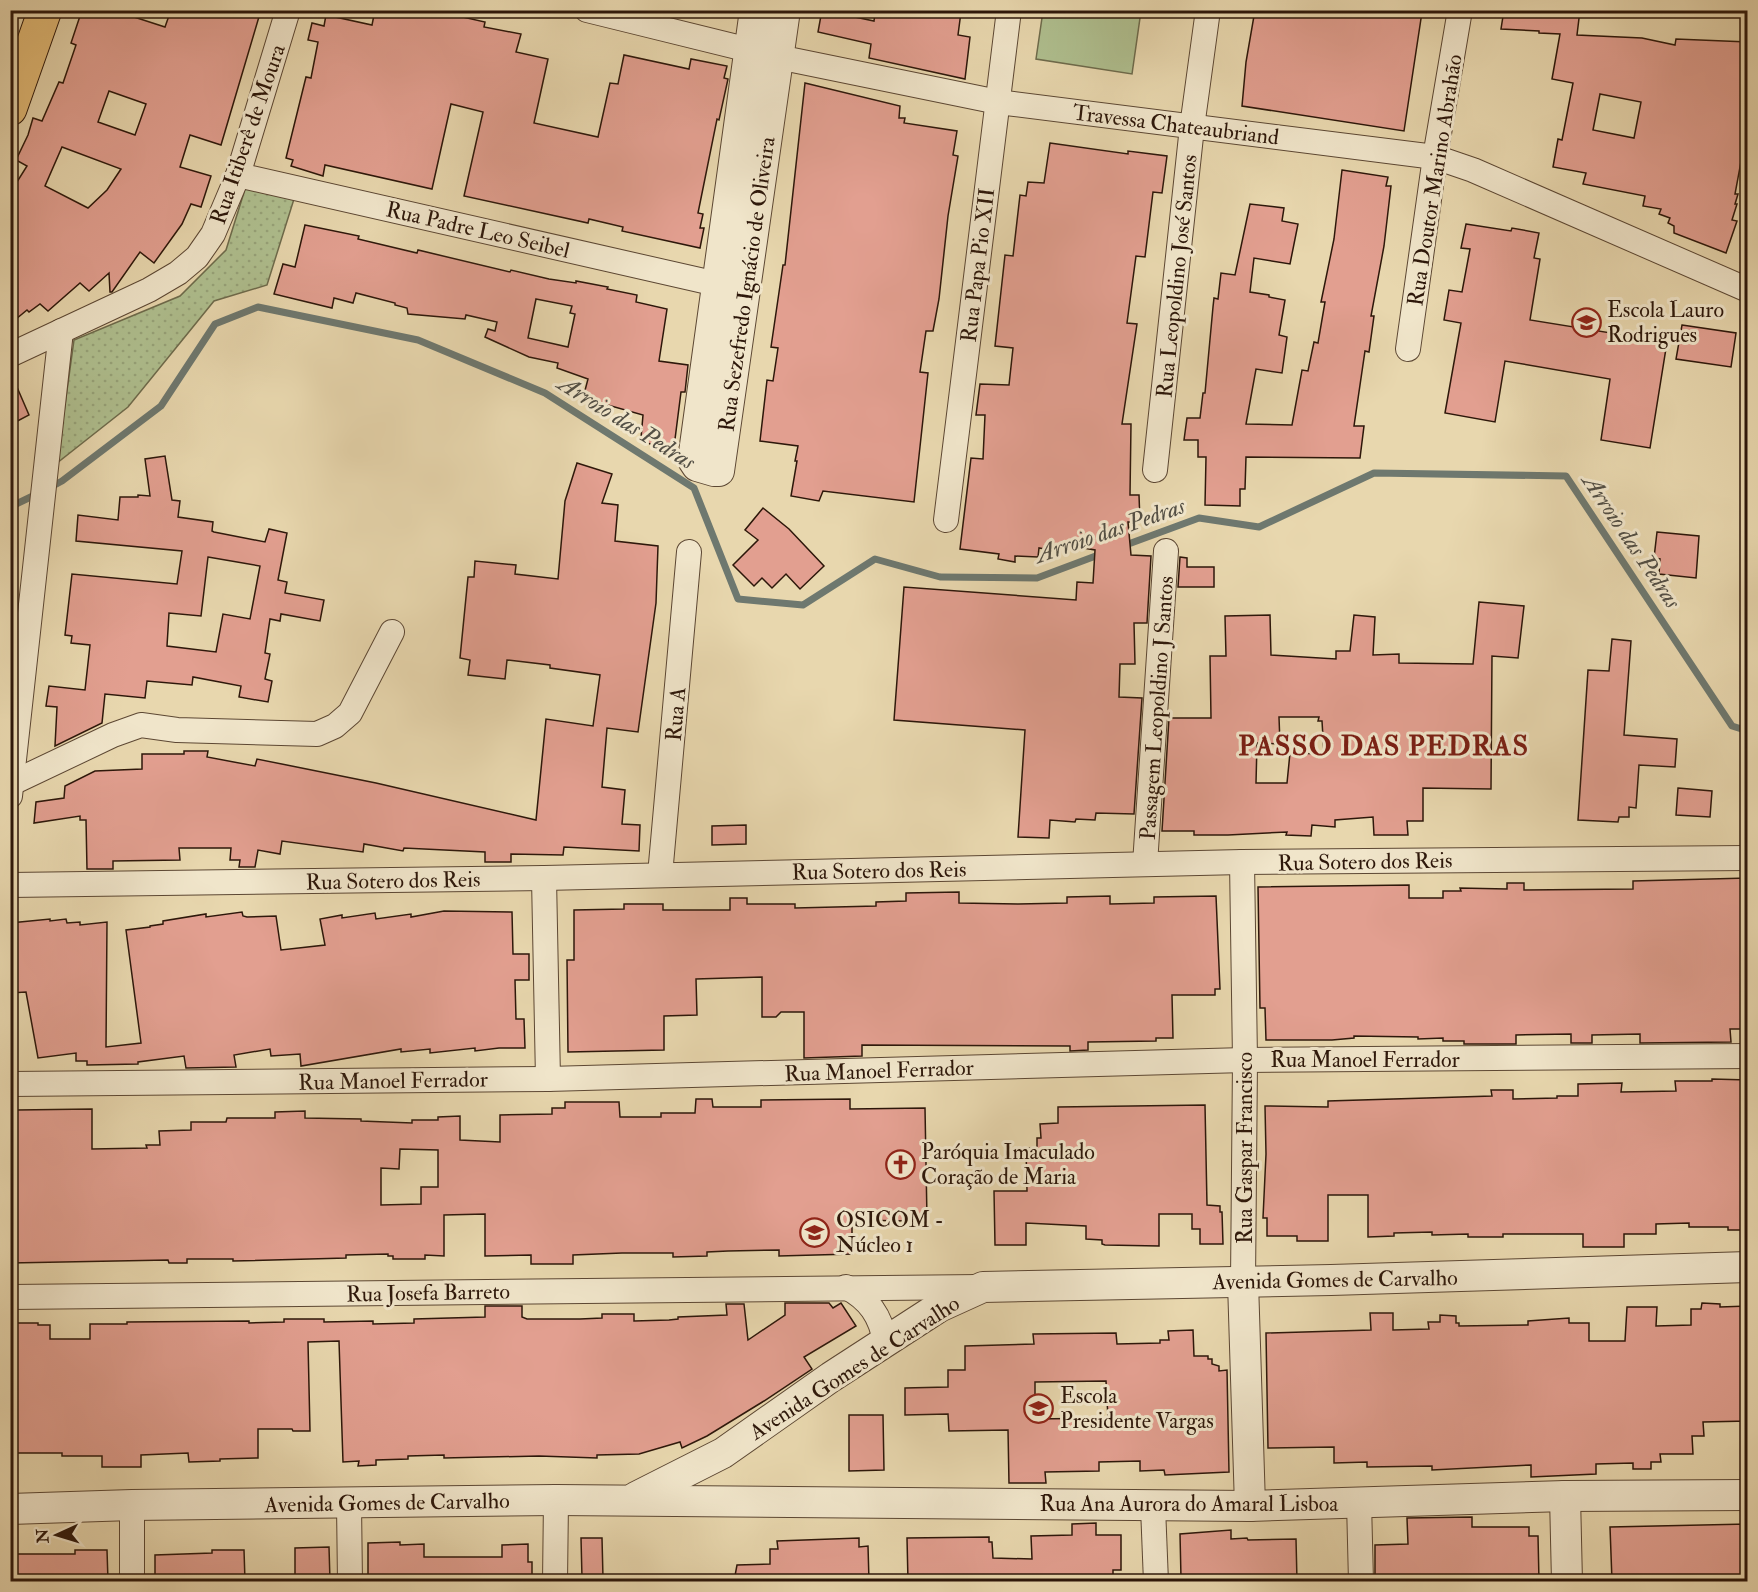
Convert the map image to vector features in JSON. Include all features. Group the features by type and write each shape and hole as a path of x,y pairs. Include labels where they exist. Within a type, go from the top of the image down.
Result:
{"main road":[{"path":"10,109 45,10"}],"street":[{"name":"Rua Itiberê de Moura","path":"10,355 149,290 178,273 197,257 213,234 238,175 288,10"},
{"name":"Travessa Chateaubriand","path":"587,10 766,54 998,102 1436,157 1473,170 1748,290"},
{"name":"Rua Sezefredo Ignácio de Oliveira","path":"755,10 766,54 719,471 717,471 697,466 693,460 717,284 766,54 785,10"},
{"name":"Rua Papa Pio XII","path":"946,520 1009,10"},
{"name":"Rua Leopoldino José Santos","path":"1155,470 1192,127 1208,10"},
{"name":"Rua Doutor Marino Abrahão","path":"1408,349 1460,10"},
{"name":"Rua Padre Leo Seibel","path":"238,175 717,284"},
{"path":"11,787 61,331"},
{"name":"Passagem Leopoldino J Santos","path":"1145,864 1166,551"},
{"name":"Rua A","path":"660,875 689,552"},
{"path":"11,787 113,735 141,725 177,730 317,734 335,726 350,713 392,632"},
{"name":"Rua Sotero dos Reis","path":"10,885 544,878 1242,862 1748,858"},
{"name":"Rua Gaspar Francisco","path":"1242,862 1245,1060 1243,1282 1250,1506"},
{"path":"544,878 548,1078"},
{"name":"Rua Manoel Ferrador","path":"10,1084 548,1078 1245,1060 1748,1056"},
{"name":"Avenida Gomes de Carvalho","path":"10,1509 631,1500 723,1453 831,1377 939,1307 982,1287 1243,1282 1748,1267"},
{"path":"846,1287 868,1302 876,1313 884,1332 885,1342"},
{"name":"Rua Josefa Barreto","path":"10,1297 982,1287"},
{"name":"Rua Ana Aurora do Amaral Lisboa","path":"631,1500 788,1500 1153,1507 1565,1496 1748,1495"},
{"path":"1565,1496 1567,1581"},
{"path":"555,1581 556,1500"},
{"path":"1359,1502 1361,1581"},
{"path":"349,1504 350,1581"},
{"path":"132,1506 132,1581"},
{"path":"1153,1507 1156,1581"}],"green space":[{"path":"1043,11 1141,11 1132,74 1036,59"},
{"path":"246,186 294,199 267,285 214,301 128,407 57,463 74,340 180,296 226,250"}],"building":[{"path":"82,10 136,10 134,17 165,27 171,10 261,10 221,145 190,135 180,167 211,176 201,207 191,204 182,224 154,263 140,252 112,292 110,292 109,273 89,291 80,283 48,311 40,304 29,312 27,310 10,324 10,193 27,166 16,160 33,118 42,121 59,82 63,83 76,45 71,43","holes":["109,91 146,104 135,135 98,122","62,147 121,169 107,190 88,208 45,186"]},
{"path":"375,10 459,10 458,16 485,22 484,27 521,34 516,52 548,59 534,123 598,137 610,83 618,84 624,55 689,69 691,59 727,66 724,78 728,79 719,120 717,119 698,213 703,214 700,228 704,228 700,248 622,231 623,227 589,219 588,223 464,196 483,112 451,104 432,189 325,165 323,176 291,166 293,160 286,158 306,77 311,78 318,42 308,40 312,23 324,26 326,15 372,25"},
{"path":"822,10 874,21 875,13 881,13 882,10 961,12 958,35 970,37 965,79 869,58 871,44 818,32"},
{"path":"1255,10 1422,12 1404,131 1242,106 1246,62"},
{"path":"1504,10 1580,10 1577,35 1642,38 1675,45 1676,39 1748,42 1748,108 1735,194 1738,194 1735,204 1737,204 1732,220 1737,221 1726,253 1674,233 1674,226 1668,223 1670,218 1659,214 1661,209 1643,206 1645,196 1583,184 1586,173 1553,167 1558,139 1562,140 1573,83 1552,79 1560,34 1501,29","holes":["1600,94 1641,102 1634,138 1593,130"]},
{"path":"805,83 900,106 899,118 905,118 904,123 957,131 953,155 958,156 948,216 939,299 933,331 926,331 920,372 928,373 914,502 823,491 819,501 791,496 798,446 760,441 767,380 773,381 778,348 771,347 783,265 785,265"},
{"path":"1050,143 1128,154 1128,151 1167,156 1162,193 1153,192 1145,257 1136,256 1127,323 1137,324 1122,424 1131,424 1130,495 1139,495 1140,522 1128,522 1131,555 1151,556 1147,623 1134,623 1135,664 1120,664 1119,697 1142,698 1134,814 1096,813 1095,820 1076,819 1075,822 1050,820 1049,838 1018,837 1025,730 894,720 904,587 1076,600 1077,582 1093,583 1095,550 1059,544 1056,551 1039,548 1038,557 1015,556 1015,562 998,559 999,554 960,549 971,458 983,459 985,415 976,415 980,384 1009,385 1013,348 995,346 1005,255 1013,256 1020,195 1026,196 1028,182 1044,183"},
{"path":"1342,170 1388,177 1386,186 1391,186 1384,246 1371,316 1374,316 1369,352 1365,351 1354,426 1364,426 1360,458 1246,457 1245,489 1240,489 1240,506 1205,505 1206,457 1198,457 1198,440 1184,440 1187,418 1200,418 1203,393 1205,393 1214,298 1218,299 1221,273 1235,275 1250,204 1284,208 1282,221 1298,224 1290,264 1254,258 1250,292 1285,300 1279,335 1287,337 1282,373 1256,369 1246,424 1292,425 1302,370 1308,371 1314,342 1318,343 1325,302 1321,302 1334,239"},
{"path":"1466,224 1539,233 1534,258 1540,259 1530,320 1667,342 1650,448 1601,440 1610,379 1505,361 1495,422 1445,413 1461,323 1444,320 1449,290 1462,292 1470,249 1461,248"},
{"path":"305,225 359,236 358,239 417,253 418,250 510,272 511,270 549,279 608,287 607,289 637,295 636,302 667,309 659,361 688,365 685,392 681,392 674,447 650,444 641,438 643,415 583,398 588,379 557,368 558,363 529,357 485,337 488,329 495,331 497,322 466,315 465,319 408,314 407,308 395,305 395,303 356,293 353,303 334,298 332,308 274,294 283,264 295,267","holes":["536,299 572,306 570,313 575,314 568,347 528,338"]},
{"path":"1682,325 1736,333 1731,367 1676,359"},
{"path":"10,371 29,415 10,425"},
{"path":"165,456 172,500 180,501 178,517 213,522 212,531 214,532 265,542 269,529 287,533 278,580 287,582 285,593 324,600 320,621 281,614 280,621 270,619 265,653 270,654 265,679 272,681 268,702 239,697 241,686 193,677 192,685 147,681 145,698 105,694 102,723 55,746 57,707 46,706 49,686 85,690 90,645 71,643 72,636 65,635 72,574 177,584 182,551 76,541 78,515 118,520 120,497 150,496 145,459","holes":["208,557 260,566 250,619 223,614 216,652 167,646 169,613 201,616"]},
{"path":"577,463 612,474 602,503 618,505 615,541 658,546 656,603 638,732 607,728 602,787 625,790 622,824 640,825 639,851 564,847 563,855 511,854 511,862 485,862 485,852 404,848 403,851 364,844 363,852 282,841 280,854 258,850 255,867 239,867 240,860 230,860 231,848 179,848 180,860 113,861 113,869 87,869 86,820 80,820 80,816 34,823 36,802 64,798 65,786 95,771 142,769 142,754 184,754 184,751 208,751 207,757 255,766 257,759 376,783 536,820 546,719 593,726 600,675 550,668 550,665 507,660 505,679 468,675 470,660 460,658 468,577 474,577 475,561 516,565 515,574 558,579 565,501"},
{"path":"763,508 789,529 824,566 800,589 786,574 772,588 762,578 754,586 733,565 758,540 745,530"},
{"path":"1657,532 1699,536 1696,578 1659,574 1660,559 1654,558"},
{"path":"1180,557 1187,558 1187,567 1214,567 1214,587 1178,587"},
{"path":"1479,602 1524,606 1518,658 1492,656 1491,789 1423,788 1423,821 1407,821 1408,835 1374,835 1373,817 1335,820 1335,827 1312,825 1311,836 1286,835 1287,832 1194,835 1194,831 1162,831 1169,718 1211,718 1210,656 1226,656 1225,616 1270,615 1271,655 1336,659 1336,651 1350,651 1354,615 1375,617 1373,655 1399,654 1399,663 1473,664","holes":["1279,717 1319,717 1318,721 1322,721 1324,754 1290,753 1287,783 1256,783 1257,743 1280,744"]},
{"path":"1612,639 1631,641 1624,735 1677,739 1675,767 1639,765 1636,808 1629,807 1629,817 1619,817 1618,822 1578,820 1588,670 1609,671"},
{"path":"1678,788 1712,791 1710,817 1676,815"},
{"path":"746,825 746,844 712,845 712,826"},
{"path":"1748,878 1748,1029 1730,1029 1731,1042 1640,1043 1640,1034 1592,1035 1592,1043 1571,1043 1571,1034 1516,1035 1516,1044 1464,1044 1464,1041 1443,1041 1443,1038 1418,1039 1418,1037 1354,1036 1354,1038 1332,1040 1266,1040 1265,1008 1260,1008 1258,887 1409,885 1409,898 1443,898 1443,891 1461,891 1460,888 1507,889 1507,883 1524,883 1524,890 1633,889 1633,881"},
{"path":"959,892 959,903 1018,904 1067,903 1067,897 1110,896 1110,904 1154,903 1154,897 1216,896 1220,989 1215,989 1215,995 1172,995 1173,1038 1156,1038 1156,1041 1088,1042 1088,1050 1070,1051 1070,1046 862,1045 862,1056 804,1058 804,1012 781,1012 776,1017 762,1017 762,977 696,979 697,1015 664,1016 664,1050 568,1052 567,960 574,960 574,910 624,909 624,904 663,904 663,910 730,910 730,898 747,898 747,904 795,904 795,908 876,906 876,902 906,901 906,893"},
{"path":"444,911 512,912 513,954 529,954 529,980 515,980 516,1019 524,1019 525,1048 475,1051 475,1048 430,1053 430,1049 401,1052 401,1049 301,1066 300,1054 271,1056 270,1049 234,1055 236,1067 186,1068 184,1056 138,1062 138,1064 87,1065 87,1061 76,1061 76,1053 38,1058 26,992 10,993 10,923 50,919 50,921 66,919 67,923 80,922 80,925 107,922 106,1047 141,1043 126,930 206,914 206,917 242,912 243,916 247,917 276,916 281,950 325,945 320,919 375,913 376,919 411,914 411,917"},
{"path":"1712,1079 1748,1080 1748,1230 1728,1230 1728,1227 1689,1227 1689,1223 1656,1224 1656,1234 1624,1234 1624,1247 1583,1247 1583,1234 1503,1234 1503,1237 1468,1237 1468,1234 1432,1235 1432,1232 1394,1233 1394,1236 1368,1237 1368,1195 1328,1195 1328,1241 1297,1241 1297,1236 1267,1236 1267,1218 1263,1218 1266,1154 1265,1106 1328,1107 1328,1101 1492,1096 1491,1090 1513,1090 1513,1099 1557,1098 1557,1096 1578,1096 1578,1084 1622,1083 1621,1092 1676,1091 1675,1081 1712,1081"},
{"path":"696,1099 712,1099 713,1107 761,1107 761,1100 850,1099 850,1109 925,1108 927,1219 852,1220 852,1254 779,1256 779,1250 707,1252 707,1256 673,1257 673,1253 622,1253 573,1255 573,1264 531,1264 531,1255 485,1256 485,1214 444,1215 444,1256 425,1255 425,1259 393,1259 393,1256 388,1256 388,1254 346,1255 346,1258 233,1261 233,1259 187,1259 187,1263 169,1263 168,1260 10,1263 10,1120 17,1120 17,1110 92,1109 92,1149 147,1148 146,1145 160,1145 159,1131 191,1130 191,1122 226,1122 227,1118 275,1118 275,1112 305,1111 305,1118 412,1123 412,1120 438,1120 438,1117 460,1116 460,1140 500,1142 500,1115 552,1114 552,1108 565,1108 565,1102 619,1102 620,1117 661,1117 661,1113 695,1113","holes":["400,1149 438,1150 438,1187 421,1187 421,1204 381,1205 381,1168 399,1169"]},
{"path":"1205,1105 1207,1205 1220,1206 1223,1244 1200,1244 1200,1229 1192,1229 1192,1214 1159,1214 1159,1246 1105,1245 1102,1244 1102,1240 1086,1239 1086,1226 1026,1223 1026,1245 995,1245 994,1191 1027,1191 1026,1148 1037,1148 1037,1138 1041,1138 1040,1124 1058,1123 1058,1107"},
{"path":"785,1303 829,1303 833,1308 841,1303 856,1326 804,1357 812,1369 707,1436 682,1448 680,1442 639,1454 597,1455 597,1458 539,1456 444,1458 444,1455 376,1460 376,1465 358,1466 359,1461 343,1462 339,1341 308,1342 310,1431 258,1429 258,1458 189,1462 188,1453 141,1455 141,1467 102,1467 102,1456 10,1453 10,1323 50,1325 50,1339 90,1339 90,1324 127,1324 127,1322 249,1321 249,1323 284,1322 284,1319 324,1319 324,1322 414,1323 414,1319 485,1317 485,1306 522,1306 522,1317 527,1319 602,1318 602,1314 634,1314 634,1321 669,1320 678,1319 678,1317 727,1315 726,1304 744,1304 748,1340 785,1315"},
{"path":"1702,1303 1720,1304 1720,1307 1748,1306 1748,1421 1703,1422 1704,1436 1692,1436 1693,1454 1660,1454 1661,1462 1651,1462 1651,1469 1633,1469 1633,1463 1596,1464 1596,1474 1531,1477 1531,1465 1432,1470 1432,1466 1367,1467 1367,1462 1334,1463 1334,1447 1268,1448 1266,1333 1371,1330 1370,1313 1393,1313 1393,1330 1429,1329 1428,1322 1440,1322 1440,1315 1456,1316 1456,1323 1459,1323 1459,1326 1528,1325 1528,1321 1569,1318 1569,1323 1589,1323 1589,1341 1625,1341 1627,1307 1657,1307 1656,1326 1691,1325 1691,1309 1701,1309"},
{"path":"1193,1330 1194,1356 1208,1356 1208,1359 1212,1359 1212,1364 1219,1366 1219,1371 1227,1370 1229,1472 1165,1475 1164,1470 1140,1471 1140,1461 1099,1462 1099,1471 1045,1472 1046,1483 1009,1483 1008,1430 949,1431 948,1414 905,1415 905,1388 948,1387 948,1370 965,1370 965,1346 1034,1344 1033,1334 1116,1333 1117,1344 1160,1343 1160,1340 1169,1340 1168,1331","holes":["1106,1381 1108,1418 1035,1419 1035,1382"]},
{"path":"849,1415 883,1415 884,1470 849,1471"},
{"path":"1472,1517 1472,1527 1529,1527 1529,1536 1538,1536 1539,1581 1375,1581 1375,1545 1408,1544 1407,1518"},
{"path":"1096,1523 1096,1535 1121,1535 1121,1570 1113,1570 1113,1581 1078,1581 1078,1578 1045,1579 1044,1581 908,1581 907,1538 989,1537 989,1542 992,1542 993,1558 1032,1559 1031,1536 1072,1535 1072,1524"},
{"path":"1748,1524 1748,1581 1612,1581 1610,1527"},
{"path":"1231,1530 1231,1539 1296,1539 1297,1581 1197,1581 1197,1577 1181,1578 1180,1534"},
{"path":"581,1538 602,1538 603,1578 582,1578"},
{"path":"859,1538 859,1547 868,1546 869,1581 734,1581 737,1565 770,1564 770,1549 778,1549 777,1541"},
{"path":"400,1542 400,1545 424,1544 424,1557 502,1557 502,1545 528,1544 528,1562 532,1562 532,1581 368,1581 368,1543"},
{"path":"329,1547 330,1581 295,1581 295,1548"},
{"path":"75,1550 107,1550 108,1581 10,1581 10,1554 75,1554"},
{"path":"212,1550 244,1550 245,1581 155,1581 155,1555 212,1553"}],"waterway":[{"name":"Arroio das Pedras","path":"49,488 62,481 161,406 215,324 258,307 418,340 545,393 694,488 738,599 803,605 875,559 940,577 1037,578 1101,554"},
{"name":"Arroio das Pedras","path":"1123,546 1199,518 1259,527 1374,473 1566,476 1732,726 1748,731"},
{"name":"Arroio das Pedras","path":"10,507 39,493"}],"place":[{"name":"Escola Lauro Rodrigues","path":"1586,322"},
{"name":"Paróquia Imaculado Coração de Maria","path":"900,1164"},
{"name":"OSICOM - Núcleo 1","path":"815,1232"},
{"name":"Escola Presidente Vargas","path":"1039,1408"}],"district":[{"name":"PASSO DAS PEDRAS","path":"1384,745"}]}
